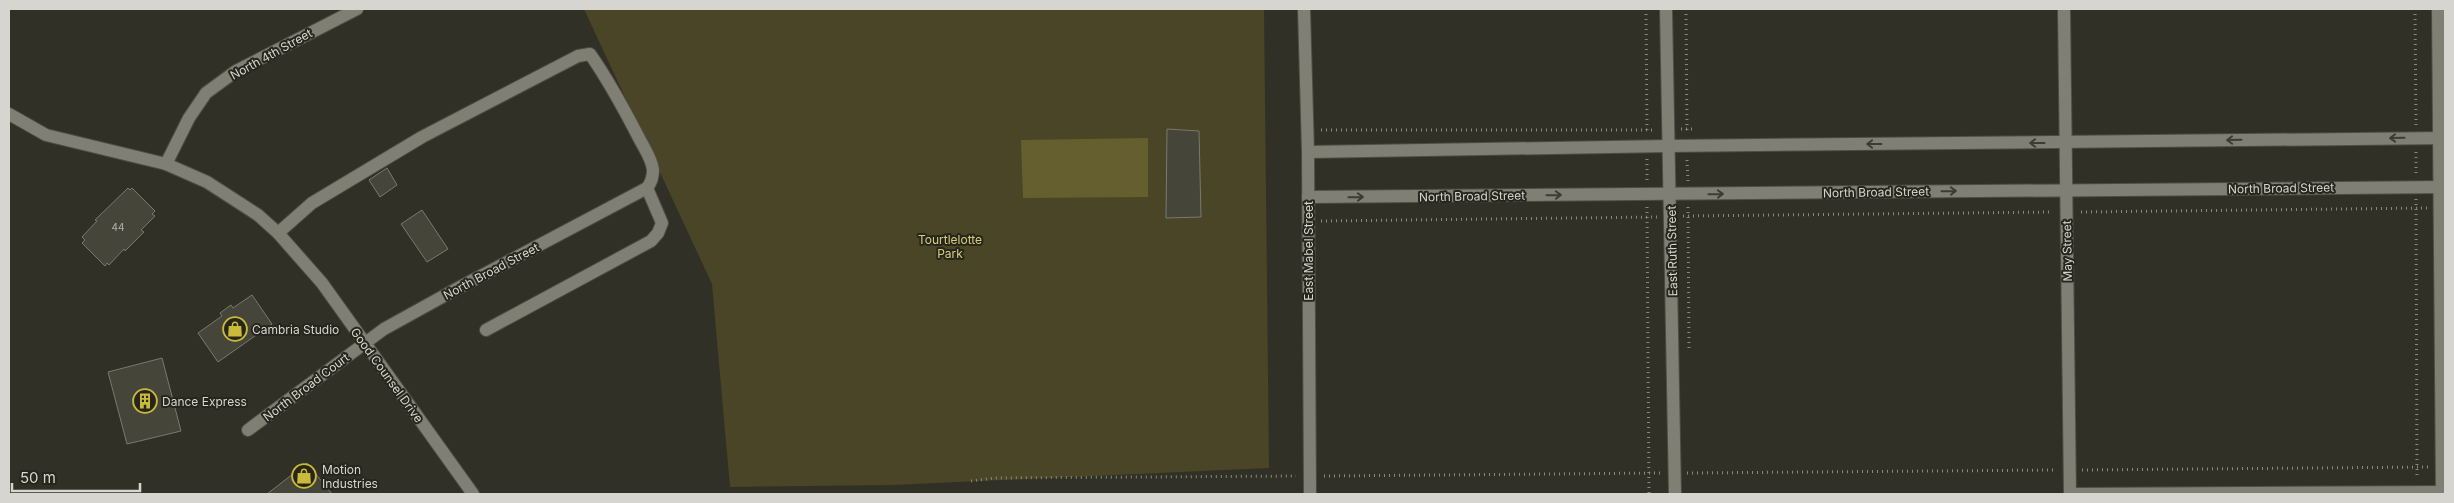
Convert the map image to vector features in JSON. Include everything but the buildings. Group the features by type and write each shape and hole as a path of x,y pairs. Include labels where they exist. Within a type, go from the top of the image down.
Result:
{"street":[{"name":"North 4th Street","path":"166,164 189,118 206,93 236,71 357,9"},
{"name":"East Mabel Street","path":"1304,9 1308,152 1310,494"},
{"name":"East Ruth Street","path":"1666,9 1671,216 1674,494"},
{"name":"May Street","path":"2064,9 2071,494"},
{"path":"2071,494 2443,493 2440,208 2442,138 2438,9"},
{"path":"278,233 312,203 422,136 578,56 590,54 622,105 650,160 652,181 647,188 662,223 658,233 651,241 486,330"},
{"name":"Good Counsel Drive","path":"9,114 46,135 166,164 206,182 233,198 278,233 322,283 473,494"},
{"path":"1308,152 1647,146 2442,138"},
{"name":"North Broad Street","path":"1308,197 2442,187"},
{"name":"North Broad Street","path":"364,344 384,329 460,286 647,188"},
{"name":"North Broad Court","path":"248,430 364,344"}],"path":[{"path":"1646,9 1649,494"},
{"path":"1686,9 1689,354"},
{"path":"2415,9 2417,492"},
{"path":"1308,221 2440,208"},
{"path":"1690,463 1690,480"},
{"path":"972,481 994,478 2442,467"}],"green space":[{"name":"Tourtlelotte Park","path":"584,9 1264,9 1269,468 892,485 730,487 712,284"}],"shaded area":[{"path":"1148,138 1148,197 1023,198 1021,140"}],"place":[{"name":"Cambria Studio","path":"235,329"},
{"name":"Dance Express","path":"145,401"},
{"name":"Motion Industries","path":"304,476"}]}
